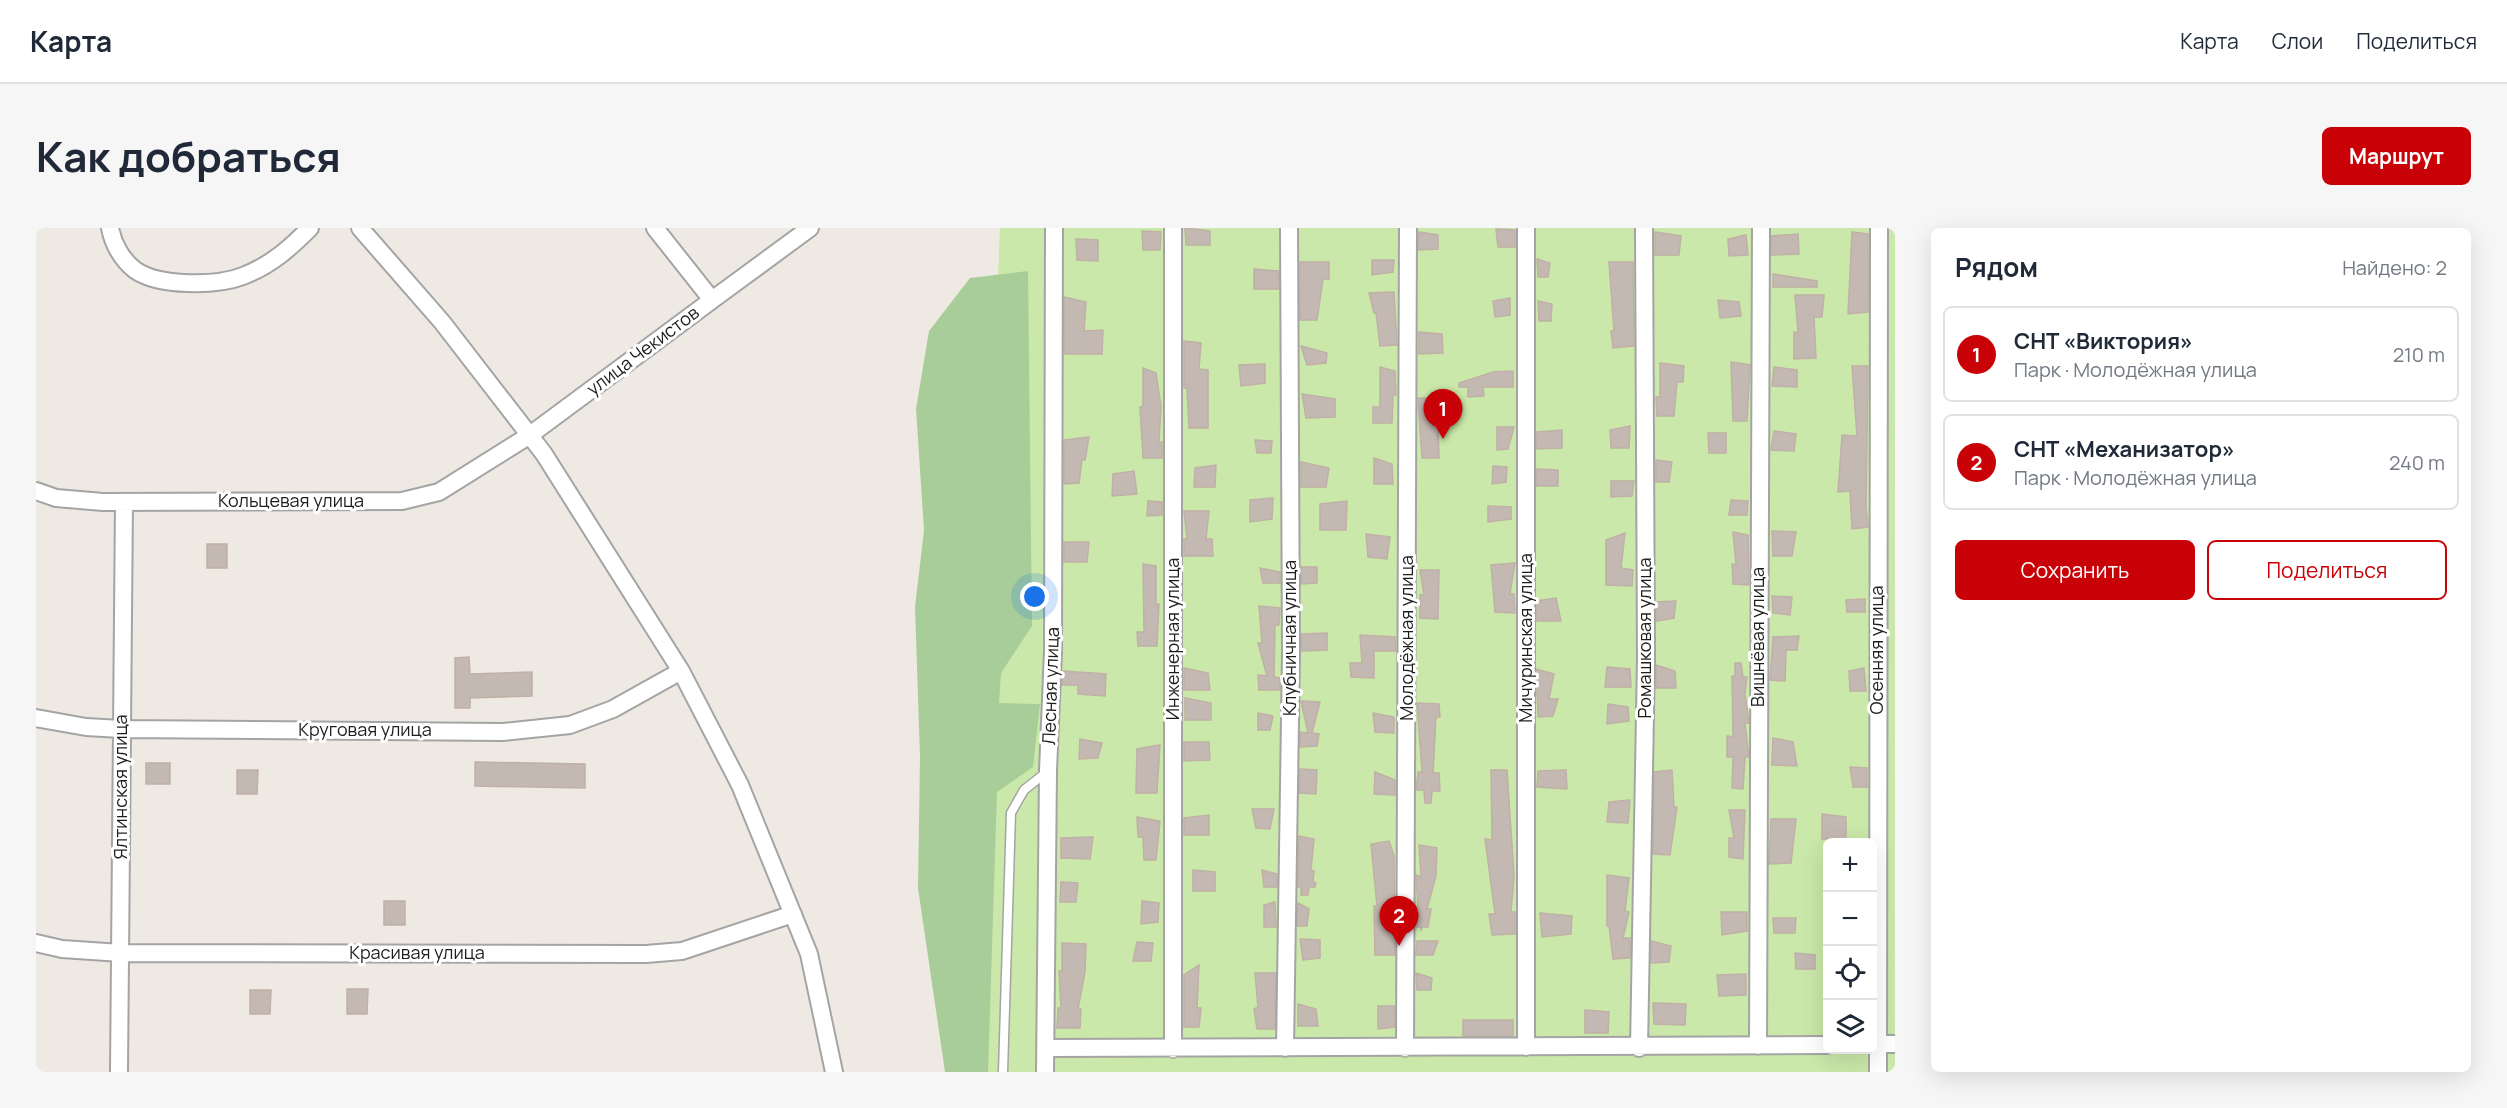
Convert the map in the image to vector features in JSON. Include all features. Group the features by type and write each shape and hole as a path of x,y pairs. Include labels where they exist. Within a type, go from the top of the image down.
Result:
{"street":[{"path":"110,228 112,243 136,270 156,278 181,283 212,283 241,277 285,254 310,228"},
{"path":"360,228 442,322 544,454 681,671 740,785 809,954 834,1072"},
{"name":"улица Чекистов","path":"530,435 712,300 655,228"},
{"path":"712,300 810,228"},
{"name":"Лесная улица","path":"1045,1072 1048,771 1053,651 1054,228"},
{"name":"Инженерная улица","path":"1173,228 1173,1049"},
{"name":"Клубничная улица","path":"1285,1048 1291,654 1289,228"},
{"name":"Молодёжная улица","path":"1405,1048 1408,228"},
{"name":"Мичуринская улица","path":"1526,228 1526,1047"},
{"name":"Ромашковая улица","path":"1639,1048 1646,658 1644,228"},
{"name":"Вишнёвая улица","path":"1758,1046 1761,228"},
{"name":"Осенняя улица","path":"1875,1000 1879,228"},
{"name":"Кольцевая улица","path":"36,491 56,498 124,502 402,501 440,492 530,435"},
{"name":"Ялтинская улица","path":"119,1072 124,502"},
{"name":"Круговая улица","path":"36,718 86,727 121,729 503,732 570,725 614,709 681,671"},
{"name":"Красивая улица","path":"36,943 62,949 121,953 646,954 682,951 793,914"},
{"path":"1877,1043 1895,1044"},
{"path":"1047,1048 1639,1048 1823,1045"},
{"name":"Осенняя улица","path":"1876,1054 1878,1072"}],"lane":[{"path":"1003,1072 1011,813 1024,790 1048,771"}],"green space":[{"path":"1000,228 1895,228 1895,1072 967,1072"},
{"path":"1028,271 1032,626 1001,673 999,703 1040,704 1033,767 997,792 988,1072 945,1072 918,888 920,757 915,607 924,530 916,409 929,331 970,278"}],"building":[{"path":"1185,228 1210,231 1210,245 1186,245"},
{"path":"1496,229 1515,230 1515,247 1498,247"},
{"path":"1142,231 1161,232 1160,250 1143,250"},
{"path":"1419,232 1438,235 1438,249 1418,250"},
{"path":"1655,232 1681,236 1679,255 1655,255"},
{"path":"1852,232 1868,234 1868,312 1848,314"},
{"path":"1798,234 1799,254 1771,255 1771,236"},
{"path":"1746,235 1748,255 1729,256 1728,239"},
{"path":"1076,239 1098,240 1098,261 1077,260"},
{"path":"1537,259 1550,263 1548,277 1538,277"},
{"path":"1372,260 1394,260 1393,272 1372,275"},
{"path":"1300,262 1329,262 1329,279 1323,279 1317,320 1300,320"},
{"path":"1609,262 1633,262 1634,346 1613,348"},
{"path":"1254,269 1279,271 1279,289 1254,289"},
{"path":"1773,274 1817,281 1817,287 1773,287"},
{"path":"1394,292 1397,345 1380,346 1376,313 1374,313 1369,293"},
{"path":"1795,295 1824,295 1822,317 1814,317 1816,358 1794,359 1794,332 1798,333"},
{"path":"1064,297 1086,302 1084,331 1103,330 1102,354 1064,354"},
{"path":"1510,298 1510,315 1495,317 1493,301"},
{"path":"1718,300 1739,302 1741,316 1720,318"},
{"path":"1538,301 1552,304 1551,321 1539,321"},
{"path":"1419,332 1442,334 1443,353 1419,354"},
{"path":"1184,341 1201,343 1199,369 1208,370 1208,428 1189,428 1187,388 1184,388"},
{"path":"1301,346 1327,353 1326,363 1307,365"},
{"path":"1731,362 1750,365 1747,421 1733,421"},
{"path":"1660,363 1684,366 1683,382 1677,382 1674,416 1657,416 1656,397 1660,397"},
{"path":"1265,364 1265,383 1241,386 1239,365"},
{"path":"1852,366 1868,366 1866,506 1868,527 1852,529 1850,491 1838,492 1842,435 1857,436"},
{"path":"1380,367 1395,371 1396,395 1393,395 1392,423 1373,423 1373,407 1380,407"},
{"path":"1774,367 1797,370 1797,387 1772,386"},
{"path":"1143,368 1156,373 1161,406 1159,442 1162,442 1162,458 1143,458 1140,407 1143,406"},
{"path":"1513,371 1513,387 1483,387 1484,396 1468,397 1468,387 1459,387 1459,383 1493,372"},
{"path":"1302,394 1335,399 1335,417 1306,418"},
{"path":"1418,398 1441,399 1441,424 1438,424 1439,458 1422,458"},
{"path":"1630,426 1629,448 1611,448 1610,430"},
{"path":"1497,427 1514,427 1508,449 1497,450"},
{"path":"1562,430 1562,448 1536,449 1536,432"},
{"path":"1774,431 1796,434 1794,451 1771,450"},
{"path":"1708,433 1726,433 1726,453 1709,453"},
{"path":"1089,437 1085,460 1082,460 1079,483 1064,484 1064,440"},
{"path":"1255,440 1272,441 1271,453 1257,453"},
{"path":"1374,458 1392,464 1393,484 1374,484"},
{"path":"1656,460 1672,462 1669,482 1656,482"},
{"path":"1301,462 1329,468 1326,487 1301,487"},
{"path":"1216,465 1215,487 1194,487 1195,468"},
{"path":"1493,466 1507,467 1506,482 1492,484"},
{"path":"1536,469 1558,470 1558,486 1536,486"},
{"path":"1134,471 1137,494 1112,496 1113,474"},
{"path":"1611,481 1634,481 1632,496 1611,497"},
{"path":"1273,498 1272,519 1250,522 1250,500"},
{"path":"1731,500 1748,501 1747,515 1729,515"},
{"path":"1148,501 1162,502 1162,515 1147,516"},
{"path":"1347,501 1346,530 1320,530 1320,504"},
{"path":"1488,506 1511,507 1511,519 1488,522"},
{"path":"1184,511 1209,511 1206,539 1212,539 1213,556 1184,556 1184,539 1187,539"},
{"path":"1772,531 1796,532 1792,556 1773,556"},
{"path":"1733,532 1748,535 1749,585 1733,584 1732,564 1736,565"},
{"path":"1625,533 1621,568 1633,570 1632,586 1606,585 1606,540"},
{"path":"1366,534 1390,537 1387,559 1368,557"},
{"path":"1064,542 1089,542 1087,562 1064,562"},
{"path":"207,544 227,544 227,568 207,568"},
{"path":"1515,563 1510,594 1514,594 1515,613 1495,612 1491,565"},
{"path":"1143,564 1156,566 1156,604 1159,604 1157,646 1138,646 1137,632 1144,632"},
{"path":"1301,567 1317,567 1317,583 1301,584"},
{"path":"1260,568 1280,572 1280,583 1263,583"},
{"path":"1420,570 1439,570 1438,619 1420,618 1420,595 1424,595"},
{"path":"1772,596 1792,597 1790,615 1773,613"},
{"path":"1556,598 1561,621 1536,621 1536,601"},
{"path":"1865,599 1865,612 1847,612 1846,600"},
{"path":"1676,601 1674,618 1656,621 1656,602"},
{"path":"1259,606 1280,608 1279,625 1275,625 1274,677 1280,678 1280,690 1259,690 1258,675 1267,676 1258,643 1262,643"},
{"path":"1327,633 1327,650 1302,651 1301,634"},
{"path":"1360,635 1395,637 1396,651 1374,651 1374,678 1351,677 1350,663 1362,663"},
{"path":"1799,636 1797,650 1786,650 1785,681 1770,680 1773,637"},
{"path":"469,657 470,674 532,672 532,696 470,698 470,708 455,708 455,658"},
{"path":"1735,663 1741,663 1743,677 1747,677 1745,694 1749,723 1745,723 1749,757 1745,757 1743,789 1732,788 1733,757 1727,757 1727,736 1733,737 1732,676 1735,676"},
{"path":"1656,665 1675,671 1676,688 1656,688"},
{"path":"1607,667 1630,669 1631,687 1605,687"},
{"path":"1184,668 1208,673 1210,690 1184,690"},
{"path":"1864,668 1866,691 1850,691 1849,671"},
{"path":"1536,669 1554,674 1549,699 1558,699 1553,716 1538,717"},
{"path":"1063,671 1106,674 1105,696 1078,694 1078,685 1062,685"},
{"path":"1185,698 1211,703 1211,720 1185,720"},
{"path":"1301,701 1320,702 1312,733 1319,734 1317,746 1300,747 1300,732 1308,733"},
{"path":"1417,703 1439,704 1440,717 1436,717 1433,773 1439,773 1440,791 1432,791 1431,803 1425,803 1424,790 1416,790 1418,772 1422,772"},
{"path":"1608,704 1628,707 1629,721 1607,724"},
{"path":"1258,713 1273,716 1270,730 1258,730"},
{"path":"1373,713 1394,717 1394,733 1375,732"},
{"path":"1773,738 1793,742 1797,766 1772,765"},
{"path":"1080,739 1102,743 1098,758 1079,759"},
{"path":"1184,742 1209,742 1210,760 1184,761"},
{"path":"1160,745 1157,793 1136,793 1137,749"},
{"path":"475,762 585,764 585,788 475,786"},
{"path":"146,763 170,763 170,784 146,784"},
{"path":"1850,767 1867,768 1867,787 1853,787"},
{"path":"1300,769 1317,770 1316,794 1299,793"},
{"path":"237,770 258,770 257,794 237,794"},
{"path":"1491,770 1507,770 1514,876 1511,912 1515,912 1515,934 1492,935 1489,914 1495,914 1485,839 1492,840"},
{"path":"1566,770 1567,789 1537,787 1538,771"},
{"path":"1672,770 1674,807 1677,807 1670,855 1653,854 1654,772"},
{"path":"1375,772 1395,780 1395,795 1374,794"},
{"path":"1630,800 1628,823 1607,822 1609,802"},
{"path":"1252,809 1274,809 1270,829 1256,828"},
{"path":"1729,810 1745,810 1743,859 1729,857 1729,838 1734,838"},
{"path":"1822,814 1846,817 1846,838 1822,839"},
{"path":"1209,815 1209,835 1184,835 1184,818"},
{"path":"1137,817 1160,821 1156,860 1144,860 1143,837 1138,837"},
{"path":"1771,819 1796,819 1791,863 1769,864"},
{"path":"1299,836 1314,839 1311,870 1314,871 1313,882 1316,883 1315,887 1309,887 1308,895 1301,895 1301,887 1298,887"},
{"path":"1093,837 1090,859 1061,858 1061,838"},
{"path":"1389,841 1394,856 1395,955 1375,955 1374,906 1377,906 1371,844"},
{"path":"1419,845 1437,848 1436,876 1427,909 1431,909 1428,927 1422,927 1421,931 1421,927 1416,927 1416,907 1418,908 1416,875 1421,877"},
{"path":"1193,870 1215,872 1215,891 1193,891"},
{"path":"1262,870 1277,874 1277,887 1264,887"},
{"path":"1607,875 1629,878 1625,911 1629,912 1623,938 1630,938 1630,958 1613,959 1609,926 1607,926"},
{"path":"1061,882 1078,883 1076,902 1060,902"},
{"path":"384,901 405,901 405,925 384,925"},
{"path":"1142,901 1159,903 1158,922 1141,924"},
{"path":"1275,902 1276,927 1264,927 1264,905"},
{"path":"1298,903 1309,909 1307,926 1297,926"},
{"path":"1721,912 1747,912 1747,931 1722,935"},
{"path":"1540,913 1572,916 1571,934 1542,937"},
{"path":"1773,918 1796,918 1795,933 1774,933"},
{"path":"1300,939 1320,940 1320,958 1303,960"},
{"path":"1417,941 1438,941 1433,955 1416,955"},
{"path":"1651,941 1671,946 1669,962 1651,963"},
{"path":"1137,942 1153,943 1151,961 1133,961"},
{"path":"1062,943 1086,944 1085,972 1078,1009 1081,1009 1080,1028 1057,1028 1058,1008 1061,1008 1059,971 1062,971"},
{"path":"1795,953 1815,955 1815,969 1796,969"},
{"path":"1199,965 1197,1008 1201,1008 1199,1027 1184,1027 1184,975"},
{"path":"1255,973 1276,973 1275,1029 1257,1029 1254,1009 1258,1007"},
{"path":"1416,973 1432,978 1431,990 1417,990"},
{"path":"1746,974 1746,995 1719,996 1717,975"},
{"path":"347,989 368,989 367,1014 347,1014"},
{"path":"250,990 271,990 270,1014 250,1014"},
{"path":"1653,1003 1686,1004 1685,1025 1654,1024"},
{"path":"1298,1004 1316,1009 1318,1026 1298,1026"},
{"path":"1378,1006 1395,1006 1395,1027 1378,1029"},
{"path":"1585,1010 1609,1012 1608,1033 1585,1033"},
{"path":"1463,1020 1513,1020 1513,1036 1463,1036"}],"place":[{"name":"СНТ «Виктория»","path":"1443,439"},
{"name":"СНТ «Механизатор»","path":"1399,946"}]}
